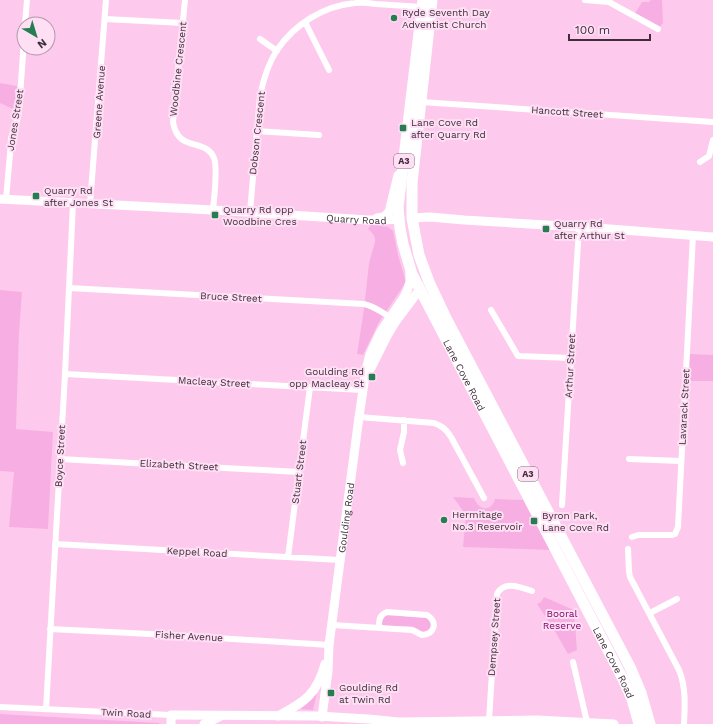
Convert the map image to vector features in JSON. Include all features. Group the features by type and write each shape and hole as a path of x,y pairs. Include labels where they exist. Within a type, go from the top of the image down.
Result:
{"highway":[{"name":"Lane Cove Road","path":"432,0 412,183 412,218 419,255 429,282 447,320 630,667 641,692 650,724"},
{"name":"Lane Cove Road","path":"422,4 398,207 403,244 410,268 624,679 632,699 639,724"},
{"name":"Quarry Road","path":"399,219 412,218"},
{"path":"419,255 422,281 420,288"}],"street":[{"path":"26,16 27,0"},
{"name":"Greene Avenue","path":"90,204 106,0"},
{"name":"Woodbine Crescent","path":"185,0 174,126 181,138 191,144 202,146 213,155 216,165 213,210"},
{"path":"585,0 609,2 658,29"},
{"name":"Dobson Crescent","path":"250,212 260,96 271,60 290,35 305,22 322,11 345,4 357,2 422,4"},
{"path":"105,19 183,23"},
{"path":"305,22 329,70"},
{"path":"260,39 277,51"},
{"name":"Jones Street","path":"3,199 11,138 19,111 23,56"},
{"name":"Hancott Street","path":"421,102 713,122"},
{"path":"256,131 319,135"},
{"path":"700,162 708,156 713,140"},
{"path":"368,220 382,217 390,210 397,180 404,162"},
{"name":"Quarry Road","path":"3,199 250,212 368,220 399,219"},
{"name":"Boyce Street","path":"46,709 73,203"},
{"name":"Quarry Road","path":"412,218 430,217 713,237"},
{"name":"Arthur Street","path":"562,505 579,227"},
{"name":"Lavarack Street","path":"632,537 638,535 668,536 675,534 678,527 693,235"},
{"name":"Goulding Road","path":"393,319 407,292 410,282 410,268"},
{"name":"Bruce Street","path":"69,288 364,304 376,308 393,319"},
{"name":"Goulding Road","path":"307,698 318,685 329,645 359,417 370,354 381,331 420,288"},
{"path":"491,310 518,356 571,358"},
{"name":"Macleay Street","path":"65,374 363,390"},
{"name":"Stuart Street","path":"288,557 310,387"},
{"path":"359,417 434,422 441,425 447,430 484,498"},
{"path":"402,463 400,450 404,432 404,420"},
{"name":"Elizabeth Street","path":"60,459 299,472"},
{"path":"628,459 681,461"},
{"name":"Keppel Road","path":"55,544 340,560"},
{"path":"628,549 630,576 683,680 685,698 684,724"},
{"name":"Dempsey Street","path":"489,720 497,594 499,590 506,586 521,587 532,591"},
{"path":"650,613 677,599"},
{"path":"332,625 379,628 412,630 422,635 430,633 434,625 432,618 427,615 387,612 381,616 379,628"},
{"name":"Fisher Avenue","path":"50,629 329,645"},
{"name":"Goulding Road","path":"320,717 328,672 329,645"},
{"path":"573,662 587,722"},
{"path":"320,717 323,671"},
{"name":"Twin Road","path":"277,716 295,707 307,698"},
{"name":"Twin Road","path":"0,706 173,720 222,716 277,716 368,719 399,722 537,720 614,724"},
{"path":"204,724 222,716"}],"green space":[{"path":"651,0 662,0 663,23 658,29 634,15 642,2 649,2"},
{"path":"0,83 17,86 15,110 0,103"},
{"path":"371,225 388,227 393,231 406,282 379,322 363,355 357,354 369,263 375,242 373,234 368,229"},
{"path":"0,290 22,292 16,429 53,432 48,529 9,527 14,472 0,471"},
{"path":"690,354 713,355 713,381 687,381"},
{"path":"453,497 474,498 478,505 484,508 491,506 495,499 523,500 550,550 463,547 466,515"},
{"name":"Booral Reserve","path":"544,597 574,610 577,650 568,654 537,604 541,602"},
{"path":"386,615 428,618 432,626 428,631 423,632 411,626 384,626 382,621"},
{"path":"317,692 313,710 301,709 312,699"},
{"path":"0,714 159,723 159,724 0,724"}],"place":[{"name":"Ryde Seventh Day Adventist Church","path":"394,18"},
{"name":"Lane Cove Rd after Quarry Rd","path":"403,128"},
{"name":"Quarry Rd after Jones St","path":"36,196"},
{"name":"Quarry Rd opp Woodbine Cres","path":"215,215"},
{"name":"Quarry Rd after Arthur St","path":"546,229"},
{"name":"Goulding Rd opp Macleay St","path":"372,377"},
{"name":"Hermitage No.3 Reservoir","path":"444,520"},
{"name":"Byron Park, Lane Cove Rd","path":"534,521"},
{"name":"Goulding Rd at Twin Rd","path":"331,693"}]}
